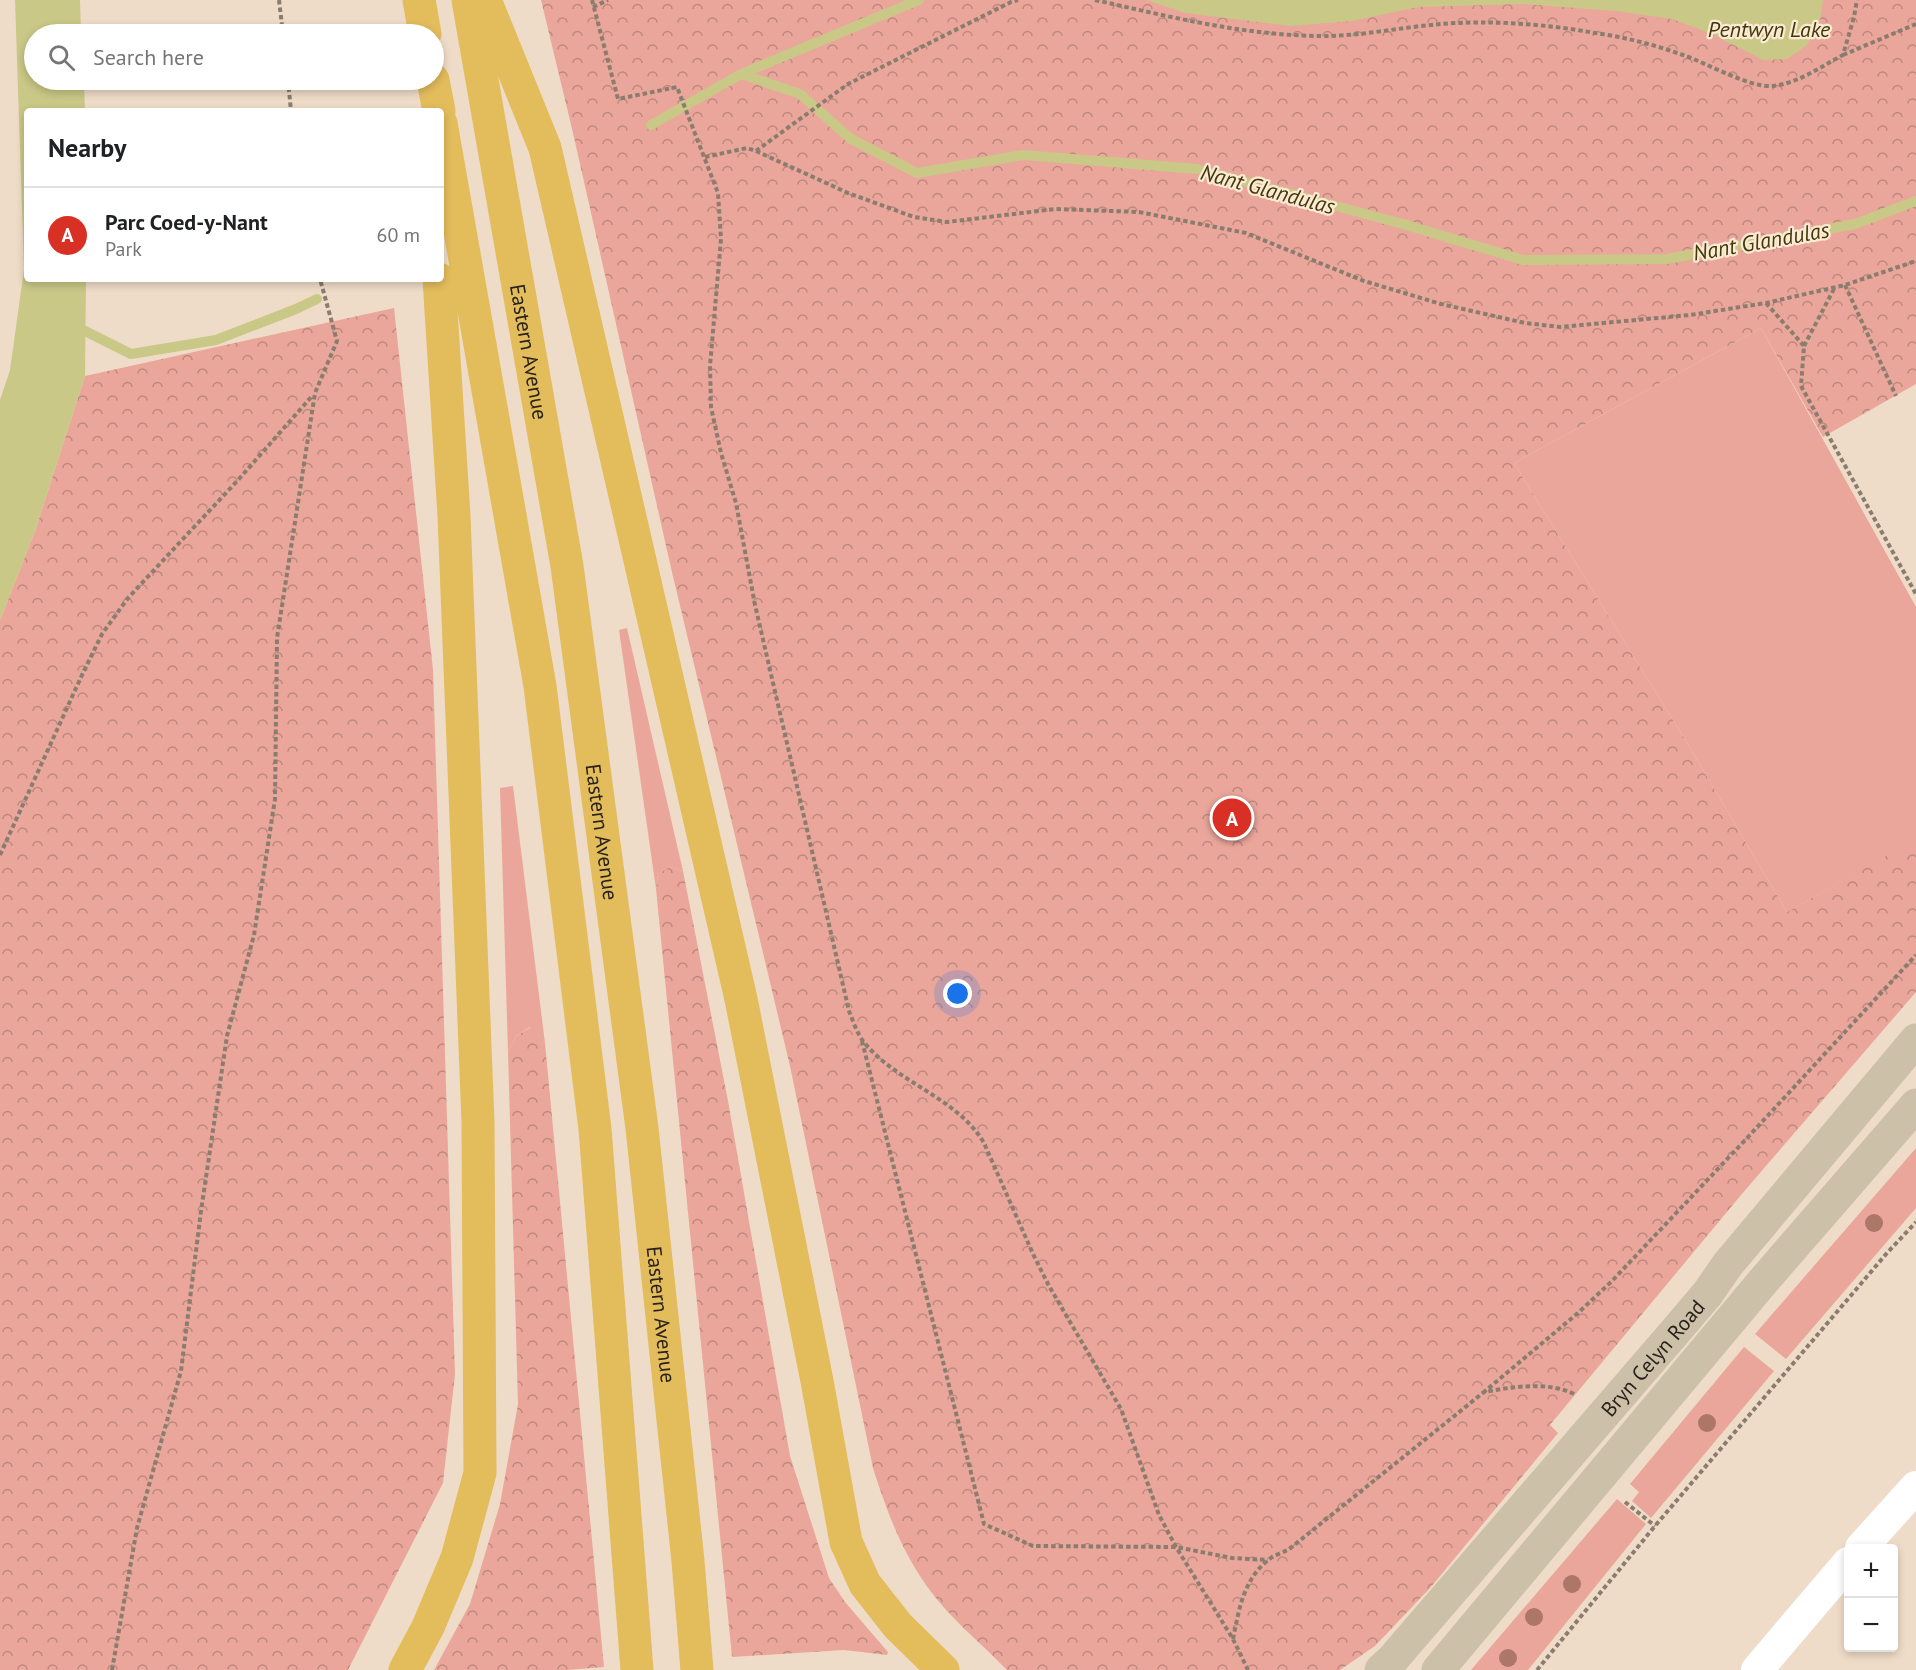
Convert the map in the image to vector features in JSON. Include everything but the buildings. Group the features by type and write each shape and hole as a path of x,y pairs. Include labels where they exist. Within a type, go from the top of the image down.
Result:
{"highway":[{"name":"Eastern Avenue","path":"468,0 569,578 642,1128 686,1537 697,1670"},
{"path":"485,0 544,148 561,216 741,999 818,1381 846,1542 865,1584 898,1626 943,1670"},
{"path":"427,90 428,108"},
{"path":"435,90 438,108"},
{"name":"Eastern Avenue","path":"444,140 542,698 595,1129 637,1670"},
{"path":"405,1670 428,1627 457,1558 480,1473 478,1122 454,516 439,282"}],"street":[{"name":"Bryn Celyn Road","path":"1381,1670 1680,1326 1708,1293 1735,1255 1916,1040"},
{"name":"Bryn Celyn Road","path":"1437,1670 1765,1279 1916,1104"},
{"path":"1865,1544 1916,1487"},
{"path":"1757,1670 1844,1568"}],"path":[{"path":"279,0 282,24"},
{"path":"592,0 618,99 676,87 718,193 721,239 710,366 711,406 736,503 755,605 849,1011 861,1040 984,1524 1033,1546 1176,1547 1232,1558 1268,1560"},
{"path":"593,6 608,0"},
{"path":"756,151 848,84 1018,0"},
{"path":"1095,0 1182,20 1276,35 1327,36 1444,24 1568,28 1634,41 1674,52 1747,81 1771,86 1797,81 1843,55 1916,24"},
{"path":"1843,55 1857,0"},
{"path":"289,90 291,108"},
{"path":"705,157 747,148 848,194 914,217 947,222 1055,209 1139,212 1246,233 1364,281 1441,304 1525,323 1560,327 1690,315 1766,303 1845,285 1916,261"},
{"path":"112,1670 137,1528 181,1371 201,1211 227,1036 254,935 275,800 277,638 315,393 337,340 321,282"},
{"path":"1845,285 1896,396"},
{"path":"1835,287 1804,346 1801,386 1916,594"},
{"path":"1766,303 1804,346"},
{"path":"0,855 102,634 128,598 315,393"},
{"path":"1233,1639 1239,1606 1247,1585 1268,1560 1296,1543 1484,1392 1578,1313 1611,1282 1916,955"},
{"path":"861,1040 887,1064 977,1130 1049,1286 1121,1409 1159,1515 1176,1547 1233,1639 1248,1670"},
{"path":"1537,1670 1683,1492 1879,1262 1916,1222"},
{"path":"1484,1392 1513,1387 1544,1388 1565,1390 1583,1399"}],"green space":[{"path":"541,0 1916,0 1916,384 1823,437 1761,328 1514,463 1686,741 1787,912 1916,839 1916,992 1741,1195 1550,1425 1558,1433 1431,1587 1375,1646 1340,1670 1007,1670 933,1594 915,1569 901,1541 873,1468 790,1066 671,568"},
{"path":"394,308 433,670 455,1374 443,1483 348,1670 0,1670 0,620 35,531 85,376"},
{"path":"1761,328 1916,607 1916,840 1787,912 1686,741 1514,463"},
{"path":"627,628 683,871 670,867 658,874 656,889 619,630"},
{"path":"513,786 545,1043 530,1027 516,1036 508,1052 500,788"},
{"path":"670,867 683,871 728,1101 790,1456 829,1578 845,1602 888,1652 887,1655 844,1650 732,1657 656,889 658,874"},
{"path":"531,1027 545,1043 604,1667 567,1670 434,1670 470,1604 500,1504 518,1404 508,1052 516,1036"},
{"path":"1916,1148 1916,1208 1786,1359 1755,1334"},
{"path":"1744,1347 1774,1371 1651,1518 1632,1501 1639,1492 1630,1484"},
{"path":"1617,1499 1646,1524 1528,1670 1471,1670"}],"water":[{"path":"15,0 80,0 81,24 24,24 24,90 84,90 85,108 24,108 24,269"},
{"name":"Pentwyn Lake","path":"1147,0 1823,0 1820,20 1807,45 1787,59 1763,60 1712,34 1672,19 1616,11 1523,4 1418,7 1352,21 1290,26 1185,13"},
{"path":"24,269 24,282 86,282 85,376 35,531 0,620 0,400 10,370"}],"waterway":[{"path":"741,74 919,0"},
{"name":"Nant Glandulas","path":"651,125 741,74 800,94 851,139 917,173 1023,155 1198,169 1403,224 1523,260 1667,259 1855,224 1916,201"},
{"name":"Nant Glandulas","path":"75,326 131,354 216,340 317,299"}],"place":[{"name":"Parc Coed-y-Nant","path":"1232,818"}]}
